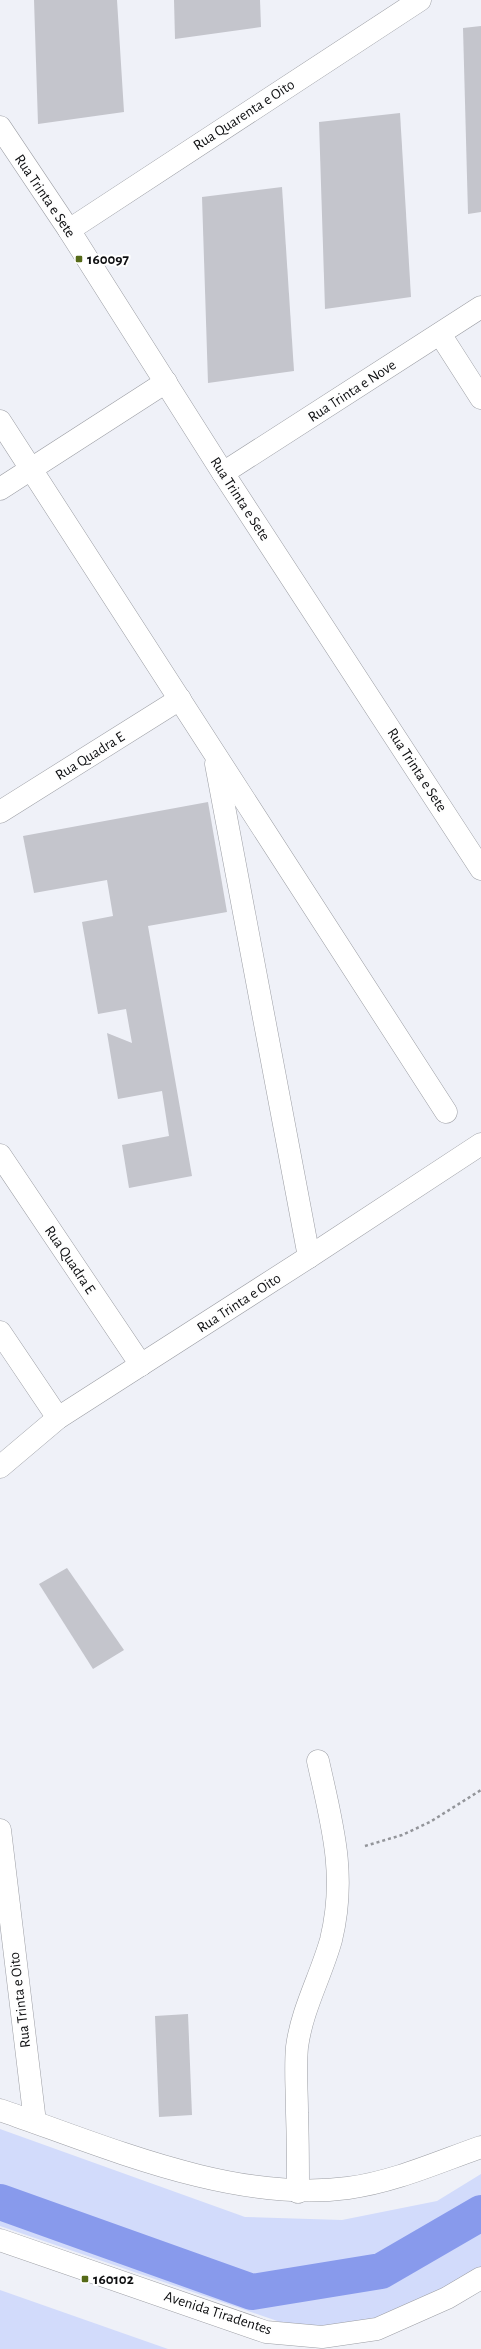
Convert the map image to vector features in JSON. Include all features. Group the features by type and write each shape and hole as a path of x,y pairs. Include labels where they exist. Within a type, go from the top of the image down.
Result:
{"street":[{"name":"Rua Quarenta e Oito","path":"69,230 420,0"},
{"name":"Rua Trinta e Sete","path":"0,128 69,230 223,474 481,869"},
{"name":"Rua Trinta e Nove","path":"223,474 481,307"},
{"path":"440,334 481,398"},
{"path":"0,489 166,382"},
{"path":"0,421 446,1112"},
{"name":"Rua Quadra E","path":"0,812 180,699"},
{"path":"214,753 309,1257"},
{"name":"Rua Trinta e Oito","path":"0,1467 58,1418 309,1257 481,1144"},
{"name":"Rua Quadra E","path":"0,1155 141,1365"},
{"path":"0,1332 58,1418"},
{"path":"298,2192 296,2078 298,2046 306,2011 330,1940 337,1907 338,1861 336,1843 318,1761"},
{"name":"Rua Trinta e Oito","path":"0,1830 35,2122"},
{"path":"0,2110 150,2161 221,2181 298,2192 349,2188 410,2173 481,2147"},
{"name":"Avenida Tiradentes","path":"0,2240 272,2340 322,2337 377,2329 447,2298 481,2278"}],"path":[{"path":"338,1861 367,1845 402,1835 430,1822 481,1790"}],"shaded area":[{"path":"0,2129 245,2217 342,2220 437,2201 481,2174 481,2270 409,2311 344,2329 292,2326 0,2226"},
{"path":"0,2290 168,2349 0,2349"}],"building":[{"path":"34,0 117,0 124,112 38,124"},
{"path":"174,0 260,0 261,27 175,39"},
{"path":"481,26 481,212 468,214 463,28"},
{"path":"400,113 411,297 325,309 319,122"},
{"path":"282,187 294,371 208,383 202,197"},
{"path":"208,802 227,912 148,926 192,1176 129,1188 122,1145 169,1136 162,1091 118,1099 107,1033 132,1043 126,1009 98,1014 82,922 113,916 107,880 34,893 23,836"},
{"path":"67,1568 124,1650 93,1669 39,1584"},
{"path":"188,2014 192,2115 159,2117 155,2016"}],"waterway":[{"path":"0,2202 252,2292 381,2271 481,2213"}],"place":[{"name":"160097","path":"79,259"},
{"name":"160102","path":"85,2279"}]}
